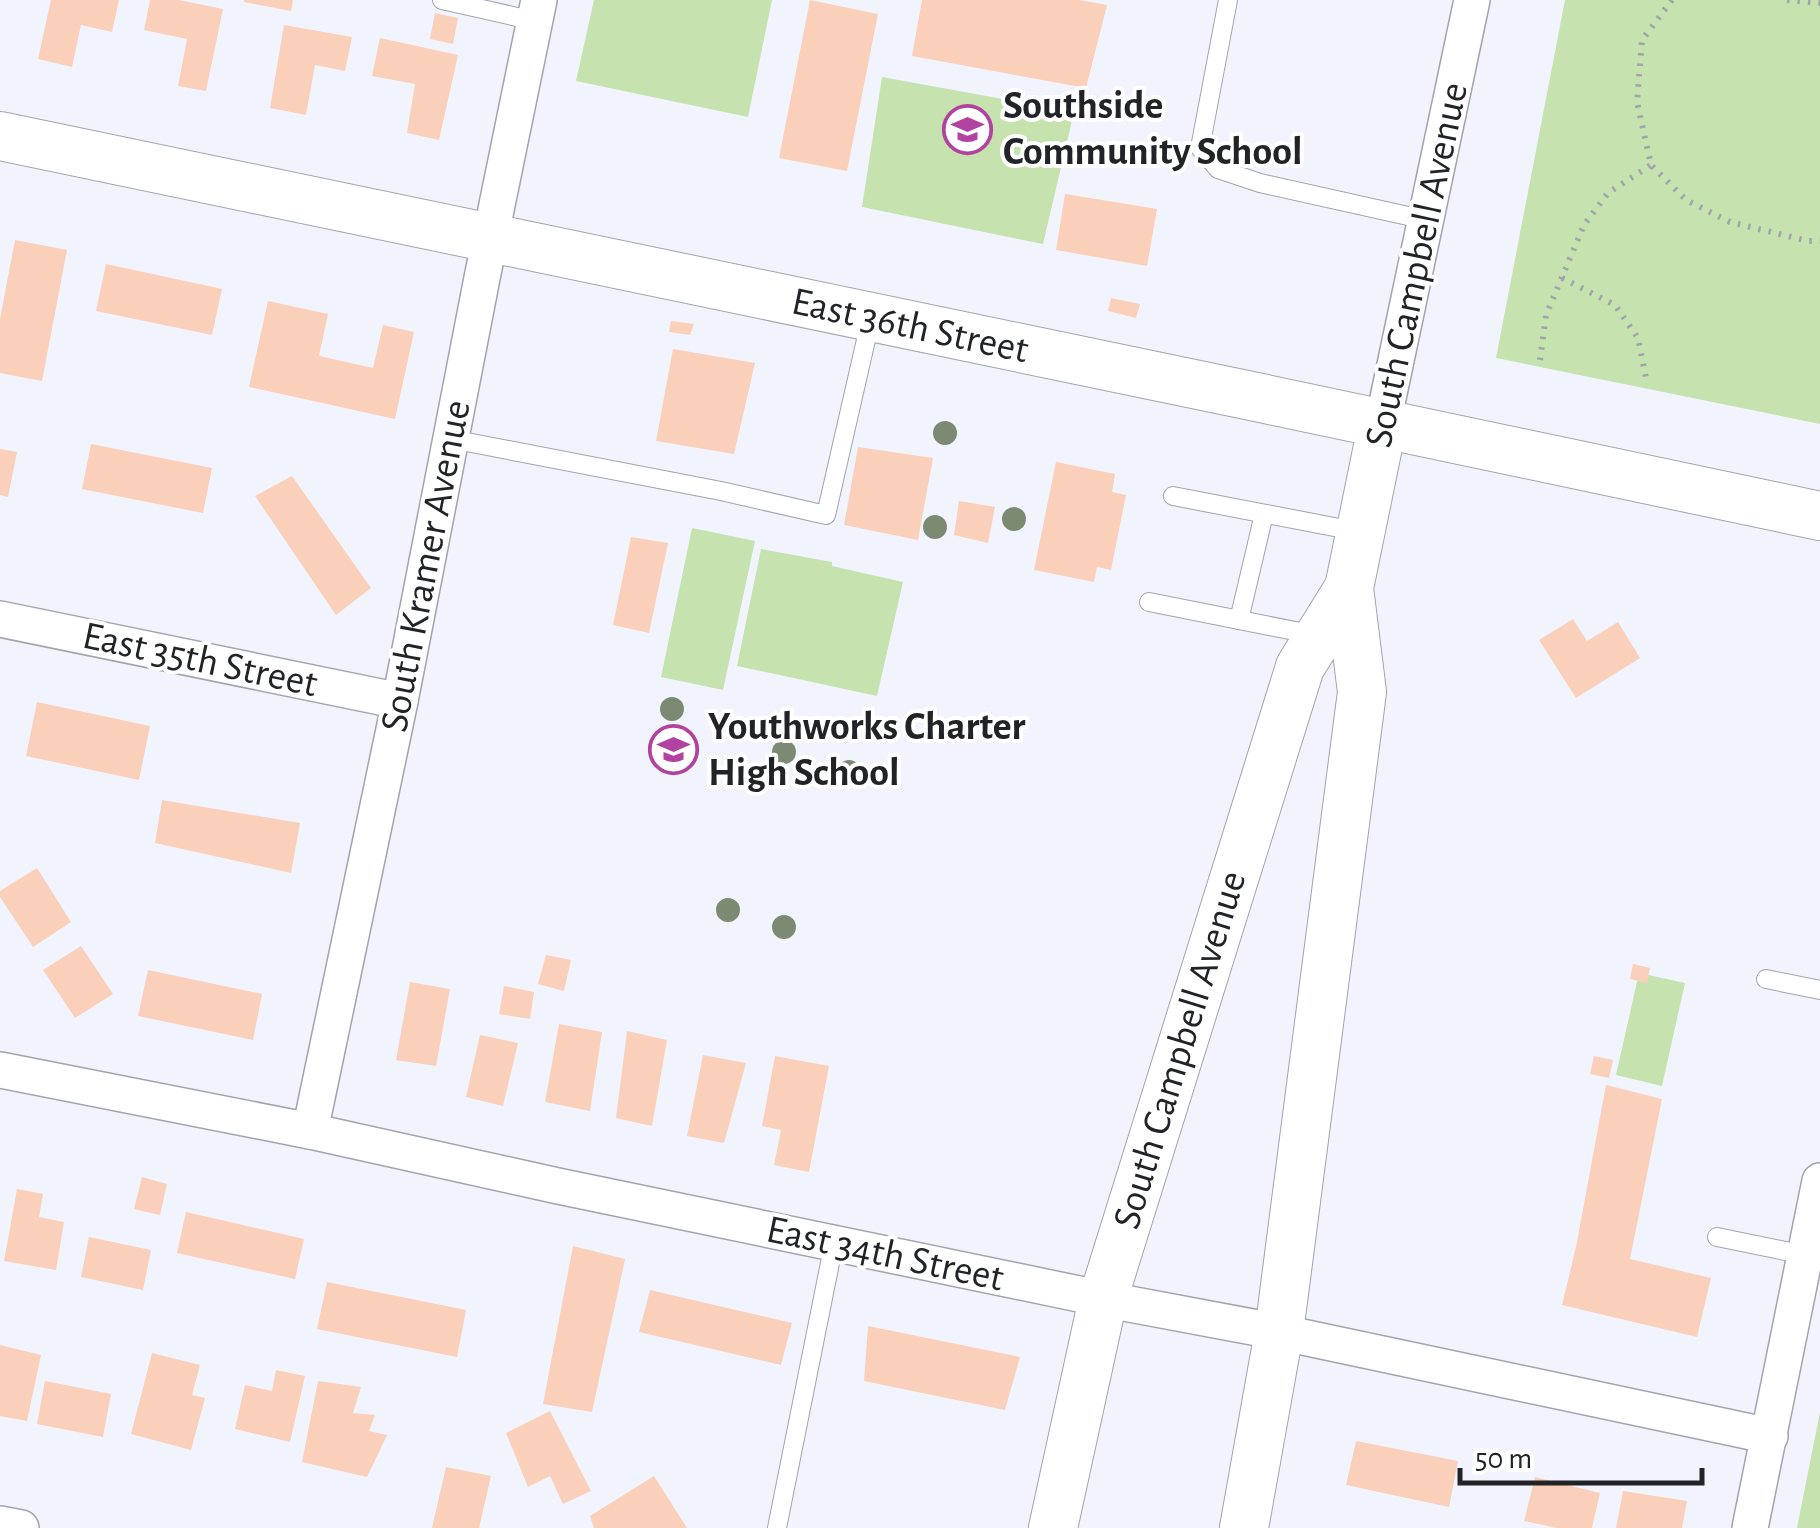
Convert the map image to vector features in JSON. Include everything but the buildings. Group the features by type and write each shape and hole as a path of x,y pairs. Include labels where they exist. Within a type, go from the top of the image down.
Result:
{"street":[{"name":"South Campbell Avenue","path":"1054,1528 1102,1299 1300,667 1348,588 1472,0"},
{"name":"South Kramer Avenue","path":"310,1132 537,10"},
{"name":"East 36th Street","path":"0,136 1820,516"},
{"name":"South Campbell Avenue","path":"1244,1528 1279,1332 1362,692 1348,588"},
{"name":"East 35th Street","path":"0,619 400,701"},
{"name":"East 34th Street","path":"0,1070 1770,1436"},
{"path":"1750,1528 1820,1181"},
{"path":"0,1524 22,1528"}],"lane":[{"path":"442,0 537,10"},
{"path":"1228,0 1200,148 1218,169 1260,183 1426,220"},
{"path":"452,438 826,515 871,318"},
{"path":"1173,496 1360,532"},
{"path":"1238,620 1264,514"},
{"path":"1149,602 1319,636"},
{"path":"1766,979 1820,990"},
{"path":"1716,1237 1805,1255"},
{"path":"777,1528 834,1243"}],"path":[{"path":"1672,0 1642,40 1636,102 1651,165 1686,200 1730,222 1820,241"},
{"path":"1787,0 1820,3"},
{"path":"1540,360 1546,315 1584,225 1608,193 1651,165"},
{"path":"1562,278 1615,305 1638,338 1646,383"}],"green space":[{"path":"594,0 772,0 748,117 576,81"},
{"path":"1565,0 1820,0 1820,424 1496,358"},
{"path":"882,77 1074,112 1043,244 862,207"},
{"path":"692,528 755,541 723,690 661,677"},
{"path":"761,549 832,562 832,566 903,582 877,696 737,666"},
{"path":"1639,973 1685,983 1662,1086 1616,1075"},
{"path":"1820,1412 1820,1528 1797,1528"}],"place":[{"name":"Southside Community School","path":"968,129"},
{"name":"Youthworks Charter High School","path":"673,750"}]}
